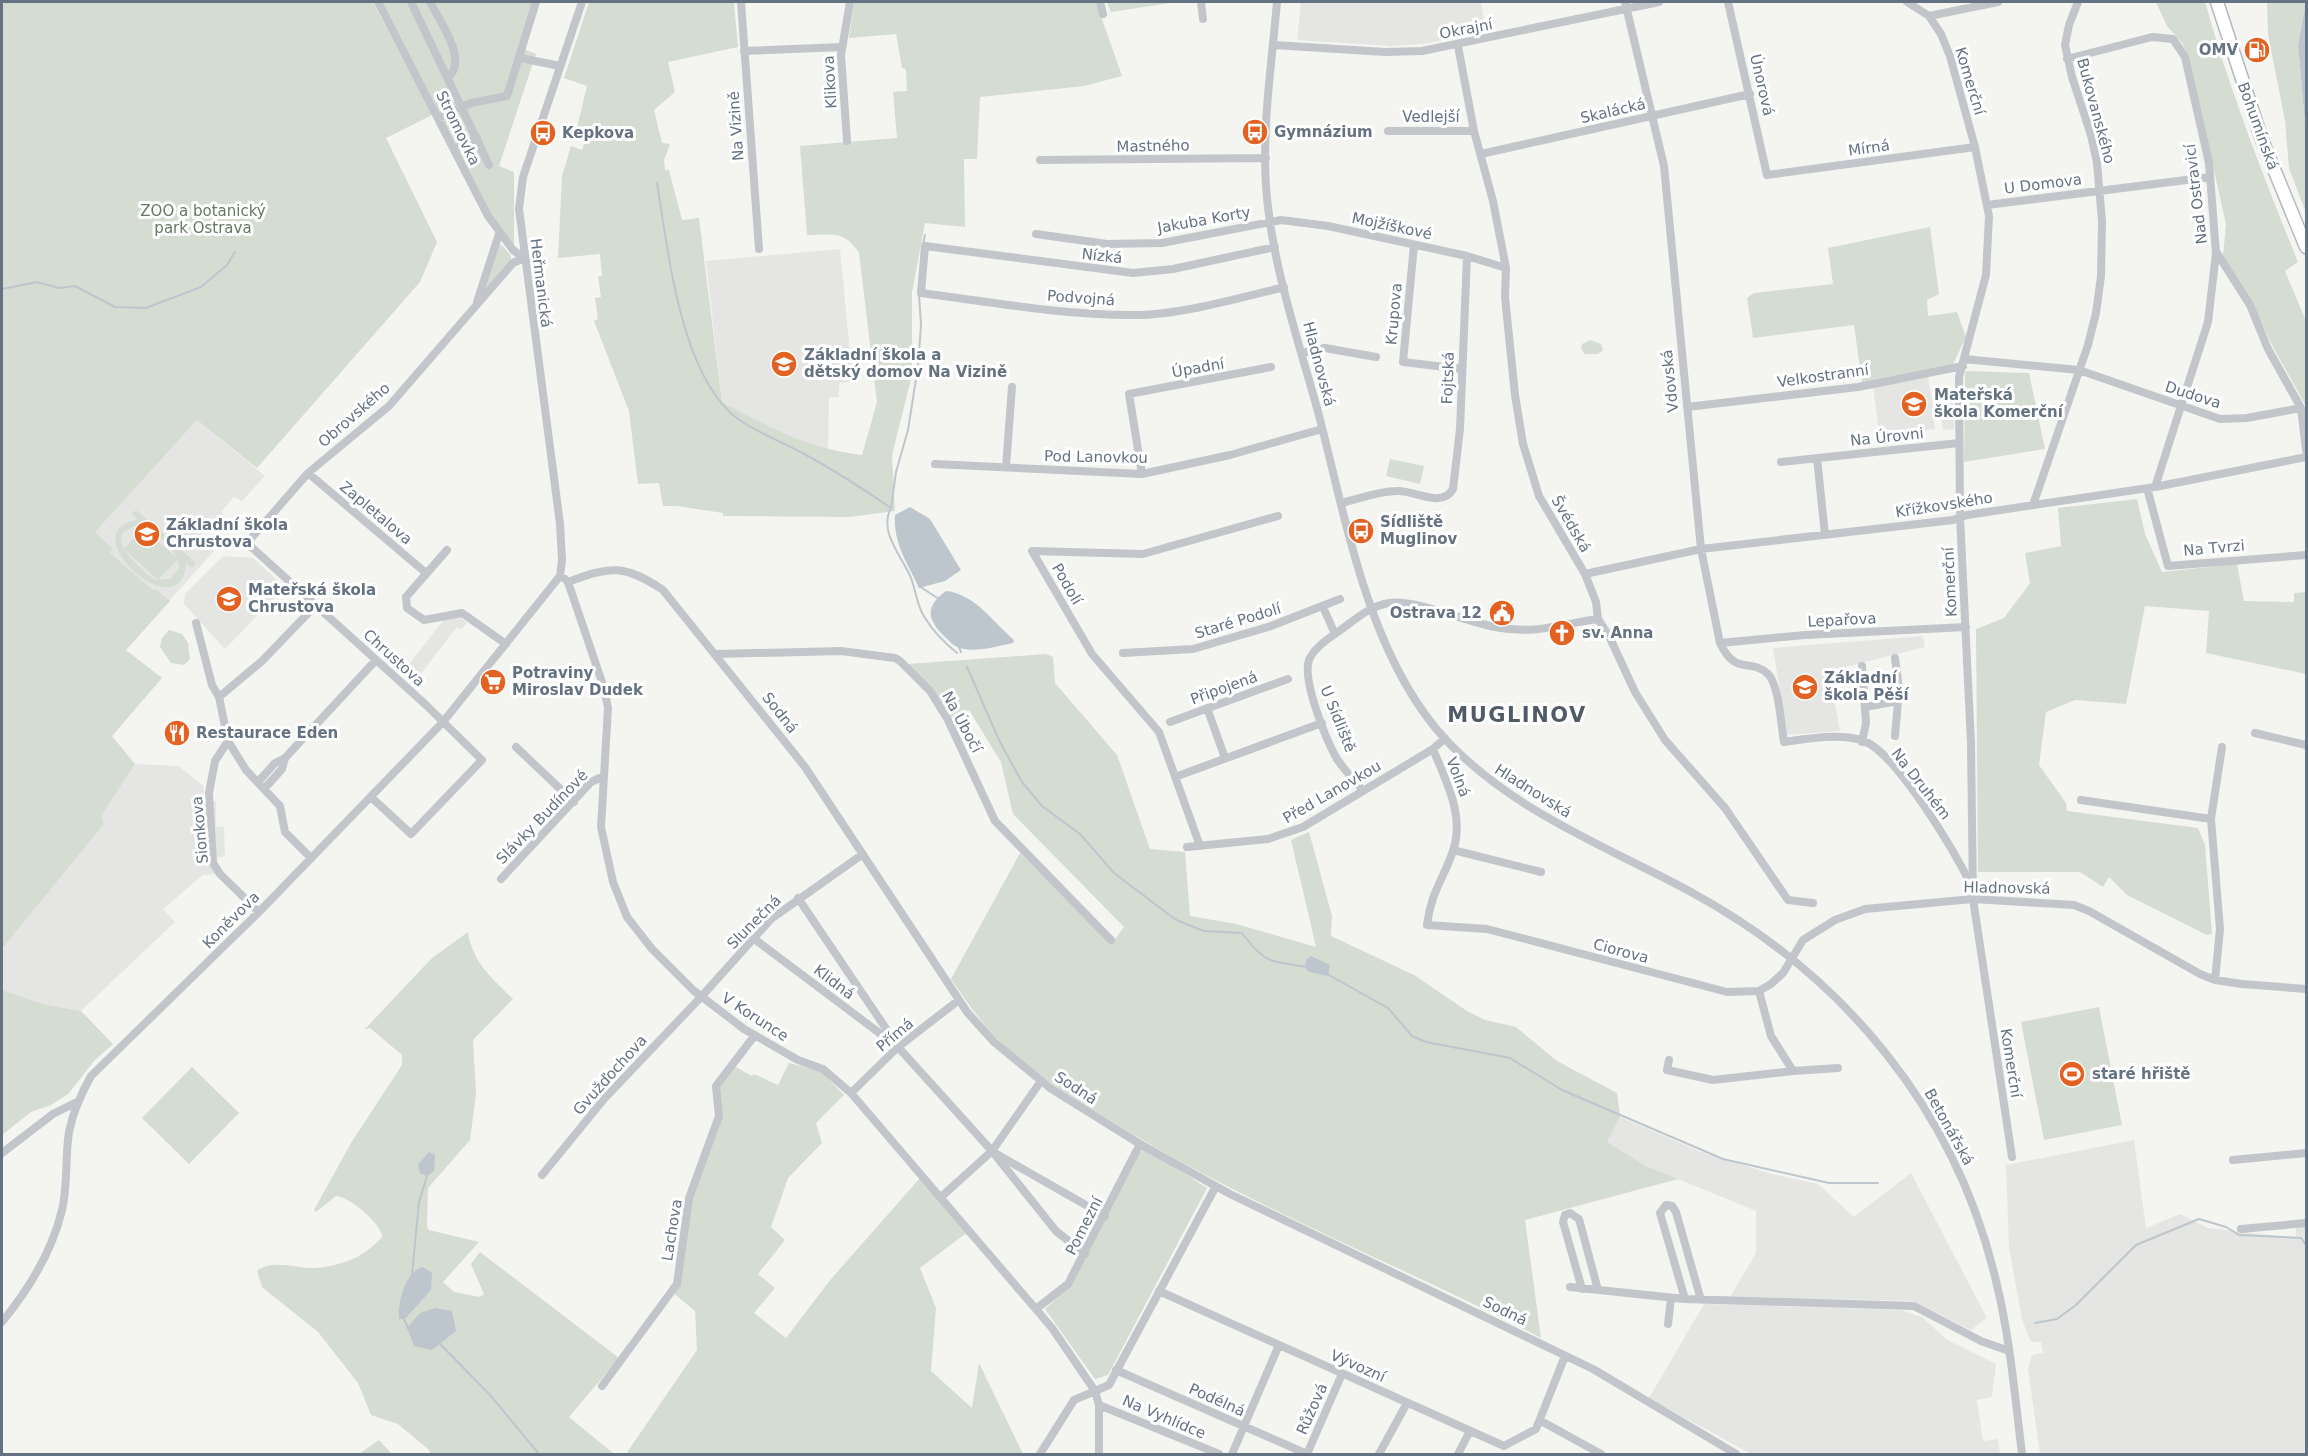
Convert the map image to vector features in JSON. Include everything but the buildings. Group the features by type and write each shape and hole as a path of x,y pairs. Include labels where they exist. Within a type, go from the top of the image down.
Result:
{"main road":[{"name":"Bohumínská","path":"2217,2 2262,140 2307,248"}],"street":[{"name":"Stromovka","path":"378,2 475,192 500,234 513,250 524,258"},
{"path":"411,2 489,165"},
{"path":"430,2 456,61 454,72 448,77"},
{"path":"438,118 486,99 507,96 536,2"},
{"name":"Heřmanická","path":"560,576 562,560 560,524 519,208 523,177 582,2"},
{"name":"Na Vizině","path":"741,2 759,249"},
{"path":"842,47 850,2"},
{"path":"1100,2 1103,14"},
{"path":"1201,2 1203,19"},
{"name":"Hladnovská","path":"1277,2 1266,158 1270,222 1284,287 1371,608 1402,682 1445,738 1508,794 1546,817 1694,893 1792,956 1803,940 1815,930 1865,909 1973,899 2074,905 2215,980 2307,989"},
{"name":"Okrajní","path":"1274,45 1385,52 1422,51 1458,45 1626,5 1659,2"},
{"name":"Únorová","path":"1728,2 1767,175"},
{"path":"1907,2 1929,16 1998,2"},
{"name":"Bukovanského","path":"2033,505 2096,313 2102,257 2101,191 2091,135 2067,59 2066,35 2078,2"},
{"name":"Vdovská","path":"1626,5 1664,166 1701,549 1720,643"},
{"name":"Komerční","path":"1929,16 1941,34 1950,56 1975,147 1987,205 1986,275 1963,362 1958,397 1960,518 1971,743 1972,888 2012,1157"},
{"name":"Nad Ostravicí","path":"2067,59 2152,37 2173,39 2185,57 2210,177 2216,253 2208,322 2151,488"},
{"name":"Švédská","path":"1458,45 1474,131 1506,268 1505,297 1523,444 1545,510 1585,574 1596,602 1599,619 1635,692 1665,740 1725,808 1788,900 1813,903"},
{"name":"Klikova","path":"744,51 842,47 847,141"},
{"path":"520,57 560,66"},
{"name":"Skalácká","path":"1481,154 1750,94"},
{"name":"Vedlejší","path":"1388,131 1474,131"},
{"path":"454,149 477,138"},
{"name":"Mírná","path":"1767,175 1975,147"},
{"name":"Mastného","path":"1040,160 1266,158"},
{"name":"U Domova","path":"1987,205 2210,177"},
{"name":"Mojžíškové","path":"1270,222 1281,220 1328,226 1467,256 1506,268"},
{"name":"Jakuba Korty","path":"1036,234 1107,244 1162,243 1270,222"},
{"name":"Obrovského","path":"476,306 500,234"},
{"name":"Krupova","path":"1414,245 1403,362 1462,369"},
{"name":"Nízká","path":"925,246 1133,273 1173,269 1275,247"},
{"name":"Podvojná","path":"925,246 921,293 1053,310 1133,315 1179,309 1284,287"},
{"path":"2216,253 2250,305 2268,349 2301,408 2307,450"},
{"name":"Fojtská","path":"1341,503 1394,491 1437,498 1445,497 1453,489 1460,429 1467,256"},
{"name":"Obrovského","path":"247,543 308,473 389,406 513,263 524,258"},
{"name":"Krupova","path":"1302,353 1325,348 1376,357"},
{"path":"1963,362 2079,370"},
{"name":"Velkostranní","path":"1687,407 1858,387 1963,362"},
{"name":"Úpadní","path":"1142,474 1129,394 1271,367"},
{"name":"Dudova","path":"2079,370 2220,419 2233,420 2301,408"},
{"path":"1006,467 1012,387"},
{"name":"Pod Lanovkou","path":"935,464 1142,474 1230,455 1322,429"},
{"name":"Na Úrovni","path":"1781,462 1959,444"},
{"path":"1817,458 1825,535"},
{"name":"Křížkovského","path":"1585,574 1701,549 1960,518 2151,488 2307,458"},
{"name":"Zapletalova","path":"308,473 426,573"},
{"name":"Na Tvrzi","path":"2151,488 2168,566 2307,555"},
{"name":"Podolí","path":"1200,846 1159,732 1092,654 1032,551 1143,554 1278,516"},
{"name":"Chrustova","path":"247,543 482,760 411,834 370,797"},
{"path":"447,550 406,597 407,608 424,620 462,613 506,644"},
{"name":"Sodná","path":"568,582 603,569 623,570 644,578 663,590 805,767 959,1000 994,1042 1041,1081 1140,1144 1216,1186 1607,1377 1736,1455"},
{"path":"560,576 568,582"},
{"name":"Koněvova","path":"2,1322 33,1280 51,1243 62,1208 69,1131 77,1102 91,1076 259,912 443,722 560,576"},
{"name":"V Korunce","path":"568,582 604,688 608,708 601,827 604,852 624,910 652,949 701,997 755,1035 798,1060 823,1069 851,1093 1036,1309 1095,1391 1099,1405 1099,1455"},
{"name":"Staré Podolí","path":"1123,653 1193,649 1271,626 1340,599"},
{"path":"1371,608 1391,603 1409,605 1496,627 1538,632 1599,619"},
{"path":"219,697 262,662 316,606"},
{"path":"1323,607 1335,634"},
{"name":"U Sídliště","path":"1363,790 1337,758 1322,723 1309,685 1309,661 1314,651 1371,608"},
{"path":"196,623 212,685 219,697 228,741 246,771 280,806 285,832 311,858"},
{"name":"Lepařova","path":"1720,643 1805,635 1966,627"},
{"name":"Na Druhém","path":"1720,643 1726,656 1736,664 1762,670 1769,675 1775,687 1784,742 1833,737 1868,743 1887,759 1948,840 1972,888"},
{"name":"Na Úbočí","path":"716,654 841,651 895,658 900,661 930,691 948,720 995,822 1112,940"},
{"path":"1895,658 1898,700 1895,736"},
{"path":"261,785 282,769 285,758 376,660"},
{"path":"1862,666 1865,707 1862,742"},
{"name":"Připojená","path":"1170,722 1288,679"},
{"path":"1865,707 1898,700"},
{"path":"1207,708 1225,758"},
{"path":"1175,777 1322,723"},
{"path":"2255,733 2307,745"},
{"name":"Před Lanovkou","path":"1187,847 1283,836 1304,827 1433,749 1445,738"},
{"name":"Sionkova","path":"228,741 215,761 209,793 213,863 220,874 259,912"},
{"path":"516,747 574,802"},
{"path":"2215,980 2220,929 2211,819 2222,747"},
{"name":"Volná","path":"1427,925 1430,901 1454,850 1458,823 1454,801 1433,749"},
{"name":"Slávky Budínové","path":"501,879 595,779 604,776"},
{"path":"2081,800 2211,819"},
{"path":"1454,850 1542,872"},
{"name":"Slunečná","path":"701,997 753,938 798,898 863,854"},
{"name":"Klidná","path":"798,898 898,1047 992,1151 1056,1231 1085,1254"},
{"name":"Ciorova","path":"1427,925 1487,929 1727,992 1759,991"},
{"name":"Klidná","path":"753,938 898,1047"},
{"path":"1792,956 1783,973 1759,991 1771,1036 1793,1071"},
{"name":"Betonářská","path":"1792,956 1852,1013 1888,1056 1925,1108 1951,1154 1980,1226 1996,1281 2009,1351 2022,1455"},
{"name":"Gvužďochova","path":"542,1175 603,1099 701,997"},
{"name":"Přímá","path":"851,1093 898,1047 959,1000"},
{"name":"Lachova","path":"602,1386 677,1284 689,1198 719,1116 716,1086 755,1035"},
{"path":"1669,1060 1667,1070 1713,1080 1838,1068"},
{"path":"941,1197 992,1151 1041,1081"},
{"path":"2,1154 53,1114 77,1102"},
{"name":"Pomezní","path":"1036,1309 1068,1284 1105,1216 1140,1144"},
{"name":"Klidná","path":"992,1151 1105,1216"},
{"path":"2233,1160 2307,1153"},
{"path":"1040,1455 1074,1400 1108,1385 1216,1186"},
{"path":"1685,1299 1660,1213 1666,1205 1672,1206 1676,1212 1701,1300"},
{"path":"1582,1288 1563,1222 1565,1215 1570,1212 1579,1219 1598,1290"},
{"path":"2241,1229 2307,1223"},
{"path":"1570,1287 1701,1300 1914,1306 1981,1341 2009,1351"},
{"name":"Vývozní","path":"1159,1292 1504,1446 1536,1429 1541,1421"},
{"path":"1668,1324 1671,1298"},
{"path":"1232,1455 1279,1345"},
{"path":"1565,1356 1541,1421 1601,1455"},
{"name":"Podélná","path":"1116,1370 1307,1454"},
{"name":"Růžová","path":"1307,1454 1342,1374"},
{"path":"1379,1455 1407,1403"},
{"name":"Na Vyhlídce","path":"1099,1405 1219,1455"},
{"path":"1458,1455 1470,1431"}],"shaded area":[{"path":"1301,2 1481,2 1486,32 1422,44 1390,46 1297,40"},
{"path":"2306,2 2306,134 2298,45"},
{"name":"Základní škola a dětský domov Na Vizině","path":"840,249 853,382 839,383 839,397 829,398 828,451 793,439 722,402 706,261"},
{"name":"Mateřská škola Komerční","path":"1928,377 1931,396 1953,394 1954,429 1943,430 1941,413 1933,413 1935,429 1921,431 1919,438 1880,439 1873,387"},
{"name":"Základní škola Chrustova","path":"197,420 265,476 242,501 234,497 222,511 223,516 217,523 212,522 200,535 214,551 130,645 54,575"},
{"path":"910,507 930,519 961,570 945,581 919,588 906,562 896,535 895,515"},
{"name":"Mateřská škola Chrustova","path":"223,556 253,558 285,587 225,649 184,604 185,594"},
{"path":"946,591 966,597 975,603 1014,640 1013,643 972,650 952,644 936,627 931,616 935,601"},
{"path":"451,610 467,623 461,630 457,627 419,676 407,667"},
{"name":"Základní škola Pěší","path":"1923,636 1925,647 1829,671 1840,731 1787,735 1773,648"},
{"path":"135,764 179,766 203,786 205,801 216,801 216,827 224,826 225,856 208,860 216,874 203,875 163,909 175,922 81,1011 43,1004 2,990 2,949 104,824 100,816"},
{"path":"1311,956 1330,965 1328,976 1309,972 1305,967 1306,960"},
{"path":"1620,1117 1701,1152 1768,1173 1818,1184 1854,1217 1911,1173 1987,1318 1971,1330 1913,1301 1730,1297 1756,1253 1756,1211 1646,1166 1607,1142"},
{"path":"2134,1140 2146,1228 2180,1214 2208,1228 2296,1238 2296,1226 2306,1225 2306,1454 2040,1454 2028,1369 2032,1355 2043,1353 2041,1342 2031,1342 2022,1320 2009,1247 2006,1165"},
{"path":"429,1152 435,1155 434,1171 427,1176 420,1173 418,1165"},
{"path":"423,1267 432,1273 431,1290 405,1319 399,1319 401,1297 407,1281 416,1270"},
{"path":"1704,1304 1900,1310 1922,1317 1947,1340 1996,1364 1992,1397 1977,1400 1983,1441 1998,1439 2000,1454 1751,1454 1649,1398"},
{"path":"435,1308 452,1311 456,1331 432,1350 414,1346 407,1328 420,1313"}],"green space":[{"name":"ZOO a botanický park Ostrava","path":"2,2 373,2 432,115 386,138 437,242 420,282 257,468 197,420 95,532 113,549 110,553 153,590 155,589 170,601 126,650 162,678 112,736 135,764 101,816 104,824 2,949"},
{"path":"382,2 535,2 520,48 536,54 499,166 514,172 514,246 497,226"},
{"path":"589,2 734,2 738,47 668,62 675,92 654,110 662,143 670,144 664,160 665,170 669,170 682,220 699,218 722,402 789,436 842,452 862,455 877,402 859,253 843,237 807,235 800,146 897,138 893,92 907,91 906,69 902,68 896,34 849,38 854,2 1096,2 1122,76 1084,86 980,97 977,159 964,159 965,227 925,223 912,292 912,375 892,455 895,511 850,517 723,516 723,513 663,506 659,483 638,484 629,411 594,321 598,319 595,298 601,297 598,276 602,276 600,254 558,258 562,176 571,146 582,150 587,135 576,131 587,86 564,78"},
{"path":"1107,2 1177,2 1111,12"},
{"path":"2156,2 2205,2 2248,133 2298,262 2285,271 2306,321 2306,406 2273,347 2252,303 2223,256 2226,224 2188,55 2182,43 2167,26"},
{"path":"2267,2 2306,2 2298,45 2306,134 2306,213 2289,168 2285,121 2268,34"},
{"path":"1930,227 1939,294 1927,300 1928,316 1957,312 1966,337 1953,364 1862,382 1854,325 1753,338 1747,298 1754,293 1833,284 1828,248"},
{"path":"502,245 511,256 511,263 485,290 499,246"},
{"path":"1590,340 1601,344 1603,350 1598,354 1585,354 1581,349 1582,344"},
{"path":"1965,371 2029,373 2045,449 1964,462"},
{"path":"1390,459 1424,466 1420,484 1386,476"},
{"path":"2137,499 2145,534 2162,572 2237,564 2244,601 2294,602 2294,593 2306,592 2306,674 2206,653 2209,611 2145,606 2126,704 2075,700 2046,712 2039,765 2066,803 2067,811 2198,828 2205,845 2212,934 2207,935 2127,895 2109,877 2103,887 2080,872 1978,872 1976,629 2004,618 2030,583 2025,553 2061,546 2058,508"},
{"path":"136,510 196,563 192,568 186,563 180,582 167,587 151,583 134,571 121,556 115,541 120,528 138,520 132,514","holes":["138,526 144,527 165,541 175,555 179,568 171,579 155,580 126,552 121,536 126,530"]},
{"path":"143,528 178,559 158,580 124,549"},
{"path":"169,630 182,634 188,643 190,659 184,665 171,663 160,647 162,638"},
{"path":"1046,654 1053,657 1055,683 1117,755 1150,849 1185,852 1190,916 1236,924 1316,947 1291,840 1309,832 1332,916 1331,936 1414,975 1467,1011 1485,1020 1516,1027 1557,1061 1617,1093 1620,1117 1607,1142 1646,1166 1678,1179 1525,1220 1541,1338 1267,1206 1160,1150 1034,1071 1011,1053 979,1018 951,979 1020,853 1112,943 1124,927 1013,814 1001,762 969,710 949,718 908,664"},
{"path":"468,932 478,961 513,999 473,1040 476,1094 470,1140 428,1188 427,1226 429,1230 479,1242 443,1282 454,1292 480,1297 484,1294 471,1264 480,1252 619,1358 569,1417 614,1454 431,1454 398,1424 371,1415 358,1383 318,1332 262,1287 257,1271 269,1265 312,1268 332,1266 359,1256 382,1237 371,1219 357,1206 342,1197 336,1196 316,1212 314,1210 351,1143 402,1065 402,1055 370,1028 364,1030 432,958"},
{"path":"2,990 43,1004 81,1011 113,1044 95,1060 68,1094 51,1105 31,1112 2,1135"},
{"name":"staré hřiště","path":"2099,1007 2122,1125 2044,1140 2021,1022"},
{"path":"789,1063 821,1071 844,1095 816,1123 822,1143 788,1178 771,1227 785,1240 758,1274 775,1288 754,1313 786,1338 831,1279 920,1178 988,1252 965,1234 920,1268 936,1308 931,1371 972,1408 979,1363 1023,1454 626,1454 697,1350 695,1311 672,1292 680,1282 691,1200 719,1127 719,1087 734,1066 752,1076 754,1074 778,1085"},
{"path":"192,1067 239,1113 189,1164 142,1118"},
{"path":"1143,1150 1207,1188 1108,1375 1095,1379 1045,1309 1070,1286 1136,1154"},
{"path":"379,1440 392,1454 359,1454"}],"waterway":[{"path":"657,183 680,310 702,373 718,399 738,419 828,467 891,508 888,517 890,535 911,578 922,614 957,653"},
{"path":"923,244 925,235"},
{"path":"2,289 37,282 59,288 75,286 115,307 146,308 201,287 227,265 235,252"},
{"path":"891,508 896,472 908,430 918,366 921,325 919,295"},
{"path":"919,586 939,599"},
{"path":"958,645 961,652"},
{"path":"967,667 999,740 1022,782 1042,806 1080,834 1114,873 1176,920 1204,931 1242,933 1257,951 1270,960 1308,967"},
{"path":"1327,974 1388,1008 1412,1036 1426,1042 1510,1058 1562,1090 1723,1159 1829,1183 1878,1183"},
{"path":"412,1274 419,1202 427,1176"},
{"path":"2035,1323 2057,1319 2076,1305 2136,1245 2199,1219 2226,1227 2239,1235 2301,1238 2306,1245"},
{"path":"403,1317 408,1328"},
{"path":"440,1344 491,1396 539,1454"}],"place":[{"name":"OMV","path":"2257,50"},
{"name":"Gymnázium","path":"1255,132"},
{"name":"Kepkova","path":"543,133"},
{"name":"Základní škola a dětský domov Na Vizině","path":"784,364"},
{"name":"Mateřská škola Komerční","path":"1914,404"},
{"name":"Sídliště Muglinov","path":"1361,531"},
{"name":"Základní škola Chrustova","path":"147,534"},
{"name":"Mateřská škola Chrustova","path":"229,599"},
{"name":"Ostrava 12","path":"1502,613"},
{"name":"sv. Anna","path":"1562,633"},
{"name":"Potraviny Miroslav Dudek","path":"493,682"},
{"name":"Základní škola Pěší","path":"1805,687"},
{"name":"Restaurace Eden","path":"177,733"},
{"name":"staré hřiště","path":"2072,1074"}],"district":[{"name":"MUGLINOV","path":"1517,715"}]}
